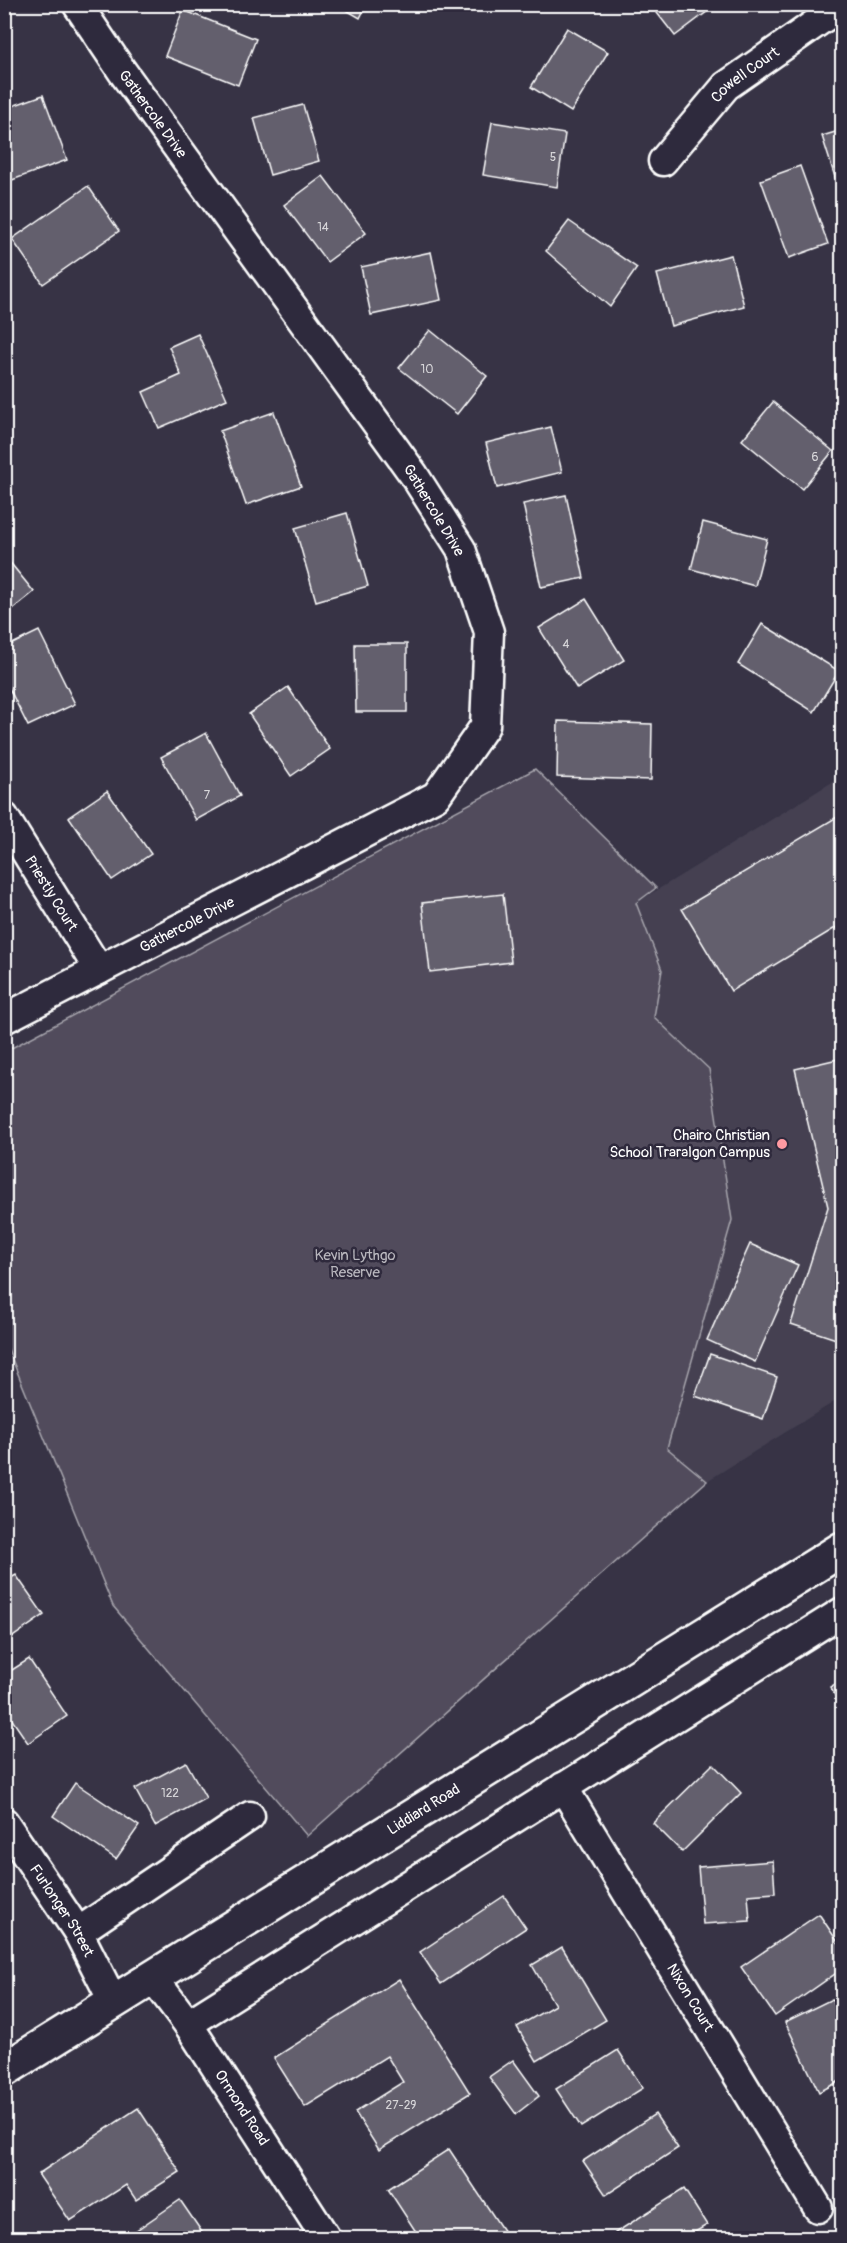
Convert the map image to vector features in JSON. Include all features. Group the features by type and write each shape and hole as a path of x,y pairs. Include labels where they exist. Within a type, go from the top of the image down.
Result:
{"street":[{"name":"Gathercole Drive","path":"4,1019 436,796 485,726 489,633 461,549 414,475 122,71 77,4"},
{"name":"Cowell Court","path":"663,161 726,86 843,5"},
{"name":"Priestly Court","path":"4,817 99,970"},
{"name":"Liddiard Road","path":"4,2070 154,1979 843,1549"},
{"path":"188,2024 843,1612"},
{"name":"Nixon Court","path":"563,1787 818,2208"},
{"path":"78,1932 250,1816"},
{"name":"Furlonger Street","path":"4,1822 78,1932 114,2003"},
{"name":"Ormond Road","path":"154,1979 188,2024 326,2238"}],"shaded area":[{"name":"Chairo Christian School Traralgon Campus","path":"842,776 842,1397 707,1481 667,1449 732,1220 709,1069 654,1017 662,970 636,903"}],"green space":[{"name":"Kevin Lythgo Reserve","path":"535,769 656,888 636,903 662,970 654,1017 709,1069 732,1220 667,1448 707,1481 307,1836 113,1606 5,1342 4,1052"}],"building":[{"path":"336,4 367,4 360,18"},
{"path":"650,4 703,4 708,11 675,36"},
{"path":"183,10 256,39 238,85 165,56"},
{"path":"567,28 608,52 571,112 531,87"},
{"path":"43,95 67,160 4,183 4,109"},
{"path":"303,105 319,161 270,175 254,118"},
{"path":"492,122 565,134 557,187 483,175"},
{"path":"842,130 842,192 840,193 822,136"},
{"path":"800,166 828,244 789,258 761,180"},
{"path":"323,176 366,233 327,262 284,205"},
{"path":"88,186 119,231 43,284 12,239"},
{"path":"569,221 637,268 610,307 546,251"},
{"path":"431,252 441,300 371,315 361,267"},
{"path":"731,255 744,306 671,326 657,274"},
{"path":"430,330 487,376 457,414 399,368"},
{"path":"198,334 227,399 159,428 143,392 181,375 169,347"},
{"path":"773,402 833,451 802,489 742,440"},
{"path":"274,412 301,486 246,505 220,431"},
{"path":"551,427 562,472 497,488 486,443"},
{"path":"566,495 584,578 541,587 523,504"},
{"path":"347,513 368,586 316,601 295,528"},
{"path":"703,522 767,539 755,586 691,569"},
{"path":"4,555 34,592 4,616"},
{"path":"586,599 624,660 577,689 539,628"},
{"path":"762,624 839,671 814,712 738,664"},
{"path":"39,631 75,704 28,726 4,678 4,648"},
{"path":"355,644 407,644 407,712 356,712"},
{"path":"288,687 330,749 291,776 249,714"},
{"path":"558,721 652,724 651,780 557,777"},
{"path":"206,733 240,796 196,820 161,757"},
{"path":"107,791 151,854 112,880 69,817"},
{"path":"842,814 842,924 731,991 682,909"},
{"path":"503,894 511,962 430,972 422,903"},
{"path":"842,1058 842,1341 791,1324 828,1207 795,1069"},
{"path":"750,1244 798,1265 755,1362 707,1340"},
{"path":"710,1354 777,1377 763,1419 695,1396"},
{"path":"16,1575 44,1615 4,1643 4,1582"},
{"path":"29,1659 67,1716 28,1743 4,1708 4,1675"},
{"path":"842,1680 842,1707 830,1687"},
{"path":"186,1762 206,1798 155,1826 135,1789"},
{"path":"713,1764 741,1793 682,1852 653,1823"},
{"path":"75,1783 139,1826 116,1859 53,1816"},
{"path":"773,1861 775,1893 748,1895 750,1921 703,1924 698,1867"},
{"path":"504,1896 526,1928 441,1984 420,1952"},
{"path":"819,1914 842,1948 842,1969 775,2016 741,1967"},
{"path":"562,1947 606,2020 537,2061 517,2027 555,2005 532,1965"},
{"path":"399,1979 470,2093 379,2150 355,2112 403,2082 387,2056 305,2107 274,2058"},
{"path":"832,1999 842,2021 842,2080 819,2092 785,2022"},
{"path":"618,2050 643,2088 581,2127 556,2089"},
{"path":"513,2060 539,2096 516,2114 489,2077"},
{"path":"138,2108 180,2172 136,2200 126,2185 70,2221 38,2174"},
{"path":"655,2114 678,2148 606,2195 583,2161"},
{"path":"449,2149 508,2238 420,2238 388,2189"},
{"path":"684,2189 707,2225 685,2238 618,2238 615,2233"},
{"path":"180,2200 206,2238 125,2238"}],"place":[{"name":"Chairo Christian School Traralgon Campus","path":"782,1144"}]}
